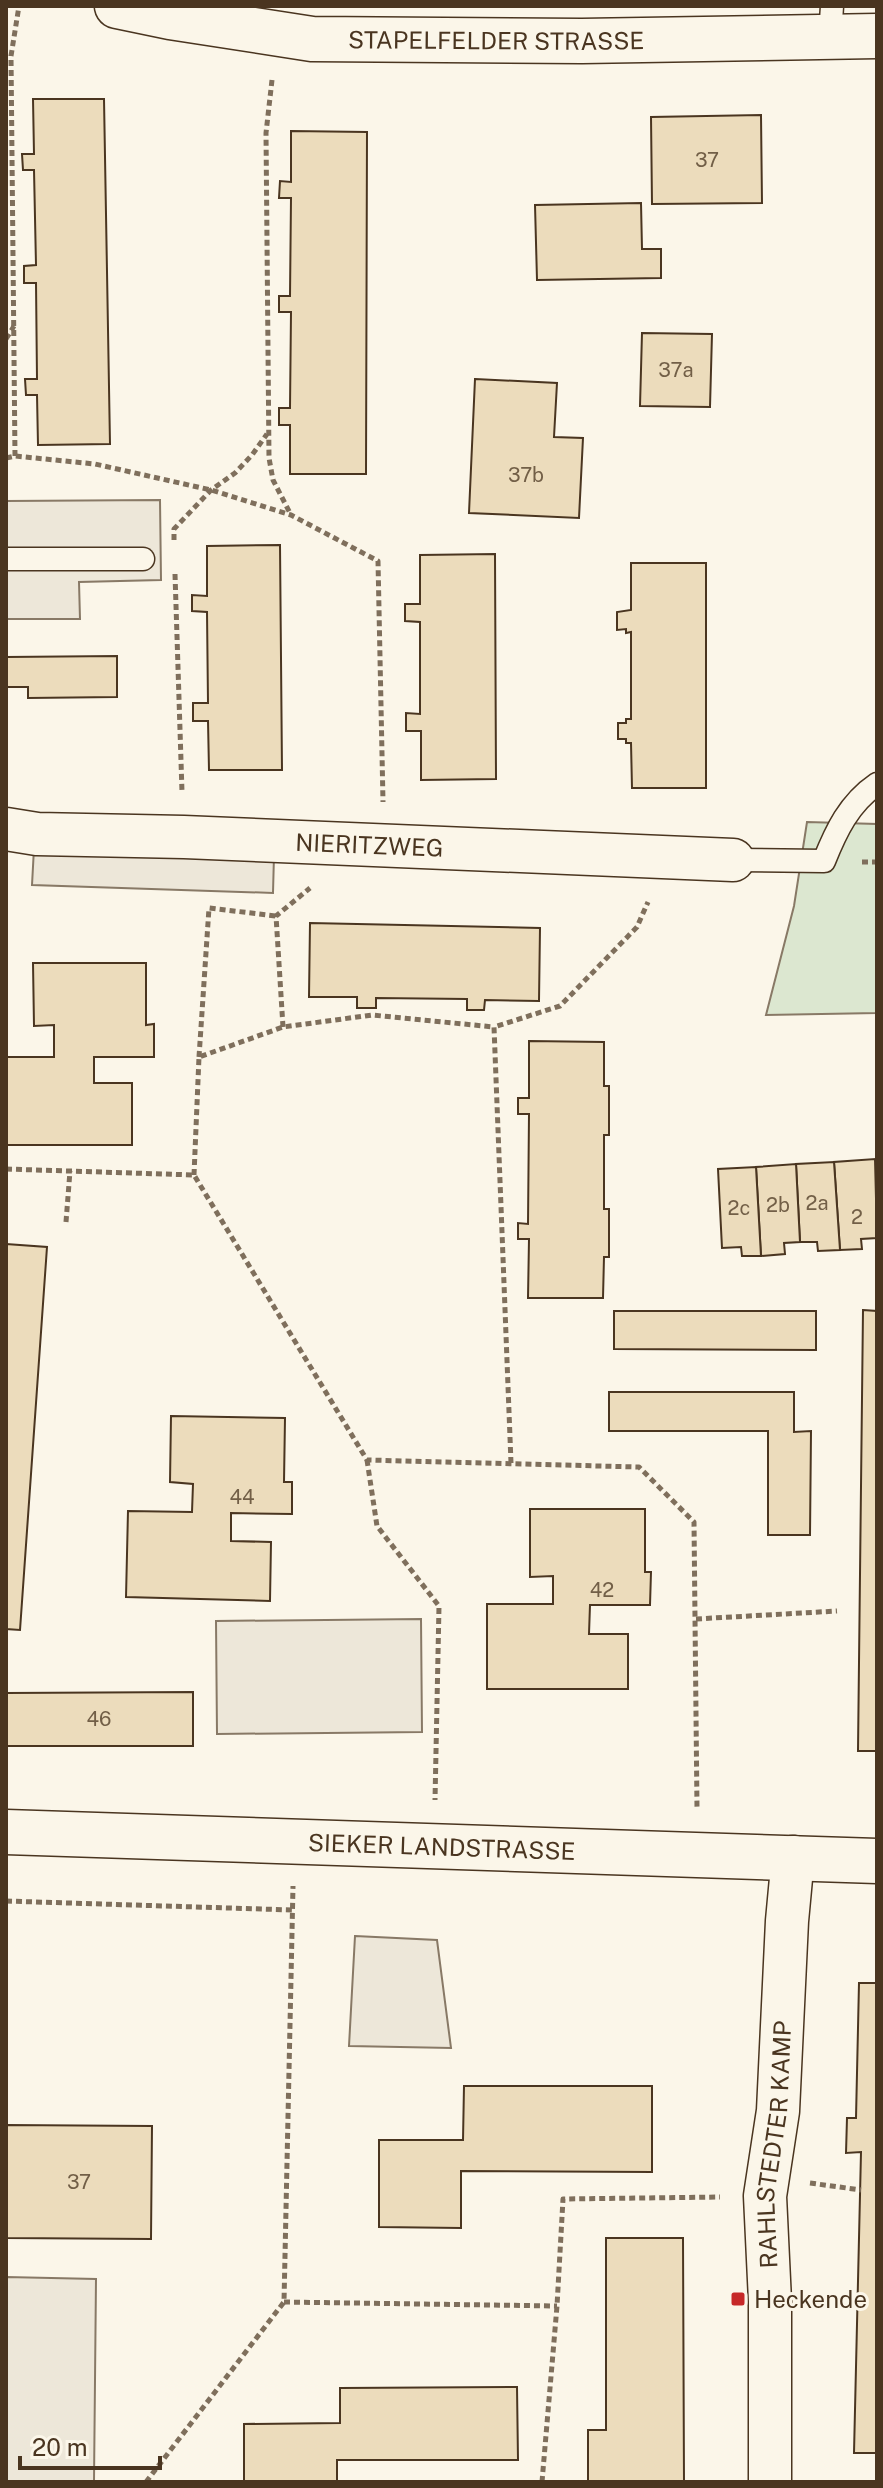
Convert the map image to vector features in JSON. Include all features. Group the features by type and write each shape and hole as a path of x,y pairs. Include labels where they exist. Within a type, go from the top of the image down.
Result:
{"main road":[{"name":"STAPELFELDER STRASSE","path":"117,6 263,24 338,40 536,41 831,21 877,36"},
{"name":"SIEKER LANDSTRASSE","path":"6,1832 877,1861"}],"street":[{"name":"NIERITZWEG","path":"6,829 37,834 184,837 733,860"},
{"name":"RAHLSTEDTER KAMP","path":"770,2482 770,2301 765,2196 778,2111 793,1857"}],"lane":[{"path":"6,559 143,559"},
{"path":"733,860 824,861 846,813 877,784"}],"path":[{"path":"15,456 11,56 19,6"},
{"path":"263,24 269,458 273,480 291,515"},
{"path":"6,339 14,325"},
{"path":"174,550 174,529 211,490 235,473 268,433"},
{"path":"6,458 15,456 95,464 211,490 291,515 378,561 384,847"},
{"path":"175,561 184,837"},
{"path":"330,845 324,876 276,916 209,908 194,1175 367,1460 377,1526 439,1606 434,1845"},
{"path":"199,1057 283,1027 372,1015 494,1027 560,1006 637,927 670,856"},
{"path":"276,916 283,1027"},
{"path":"494,1027 511,1463"},
{"path":"6,1169 194,1175"},
{"path":"66,1222 70,1171"},
{"path":"367,1460 639,1467 694,1522 697,1854"},
{"path":"696,1619 837,1611"},
{"path":"146,2482 284,2302 294,1840"},
{"path":"6,1901 292,1910"},
{"path":"542,2482 563,2199 765,2196"},
{"path":"284,2302 557,2306"}],"green space":[{"path":"807,822 877,824 877,1013 766,1015 794,906"}],"shaded area":[{"path":"160,500 161,580 79,582 80,619 6,619 6,501"},
{"path":"34,848 274,855 273,893 32,885"},
{"path":"421,1619 422,1732 217,1734 216,1621"},
{"path":"355,1936 437,1940 451,2048 349,2046"},
{"path":"6,2277 96,2279 94,2482 6,2482"}],"building":[{"path":"33,99 104,99 110,444 38,445 37,395 26,395 25,379 37,379 36,283 24,283 24,266 36,265 34,170 23,170 22,154 34,154"},
{"path":"761,115 762,203 652,204 651,117"},
{"path":"291,131 367,132 366,474 290,474 290,425 279,425 279,408 290,408 291,312 279,312 279,296 290,296 291,198 279,198 280,181 291,182"},
{"path":"641,203 642,249 661,249 661,278 537,280 535,205"},
{"path":"642,333 712,334 710,407 640,406"},
{"path":"475,379 557,383 554,437 583,438 579,518 469,513"},
{"path":"280,545 282,770 209,770 208,721 193,721 193,703 208,703 207,612 192,611 192,595 207,596 207,546"},
{"path":"495,554 496,779 421,780 421,731 406,731 406,713 420,714 420,622 405,621 405,604 420,604 420,555"},
{"path":"631,563 706,563 706,788 632,788 631,743 618,739 618,723 631,719 631,632 617,630 617,612 631,610"},
{"path":"117,656 117,697 28,698 28,687 6,687 6,657"},
{"path":"310,923 540,928 539,1001 485,1000 484,1010 467,1010 467,999 376,998 376,1008 357,1008 357,997 309,997"},
{"path":"33,963 146,963 146,1025 154,1024 154,1057 94,1057 94,1083 132,1083 132,1145 6,1145 6,1057 54,1057 54,1025 34,1026"},
{"path":"529,1041 604,1042 604,1086 609,1086 609,1135 604,1135 604,1209 609,1209 609,1257 604,1257 603,1298 528,1298 529,1239 518,1239 518,1223 528,1224 529,1114 518,1114 518,1098 529,1098"},
{"path":"875,1159 877,1238 861,1239 862,1249 840,1250 834,1162"},
{"path":"834,1162 840,1250 818,1251 817,1242 800,1242 796,1164"},
{"path":"796,1164 800,1242 784,1243 785,1254 761,1256 756,1167"},
{"path":"756,1167 761,1256 742,1256 741,1247 722,1248 718,1169"},
{"path":"6,1244 47,1247 20,1630 6,1629"},
{"path":"863,1310 877,1311 877,1751 858,1751"},
{"path":"614,1311 816,1311 816,1350 614,1349"},
{"path":"609,1392 794,1392 794,1432 811,1431 810,1535 768,1535 768,1431 609,1431"},
{"path":"171,1416 285,1418 284,1482 292,1482 292,1514 231,1513 231,1541 271,1542 270,1601 126,1597 128,1511 192,1512 193,1484 170,1482"},
{"path":"530,1509 645,1509 645,1572 651,1572 650,1605 590,1605 589,1634 628,1634 628,1689 487,1689 487,1604 553,1604 553,1576 530,1577"},
{"path":"193,1692 193,1746 6,1746 6,1693"},
{"path":"859,1983 877,1983 877,2453 854,2453 861,2152 846,2153 847,2118 856,2118"},
{"path":"464,2086 652,2086 652,2172 461,2171 461,2228 379,2227 379,2140 463,2140"},
{"path":"6,2125 152,2126 151,2239 6,2238"},
{"path":"606,2238 683,2238 684,2482 588,2482 588,2430 606,2430"},
{"path":"517,2387 518,2460 337,2460 337,2482 244,2482 244,2424 340,2423 340,2388"}],"place":[{"name":"Heckende","path":"738,2299"}]}
